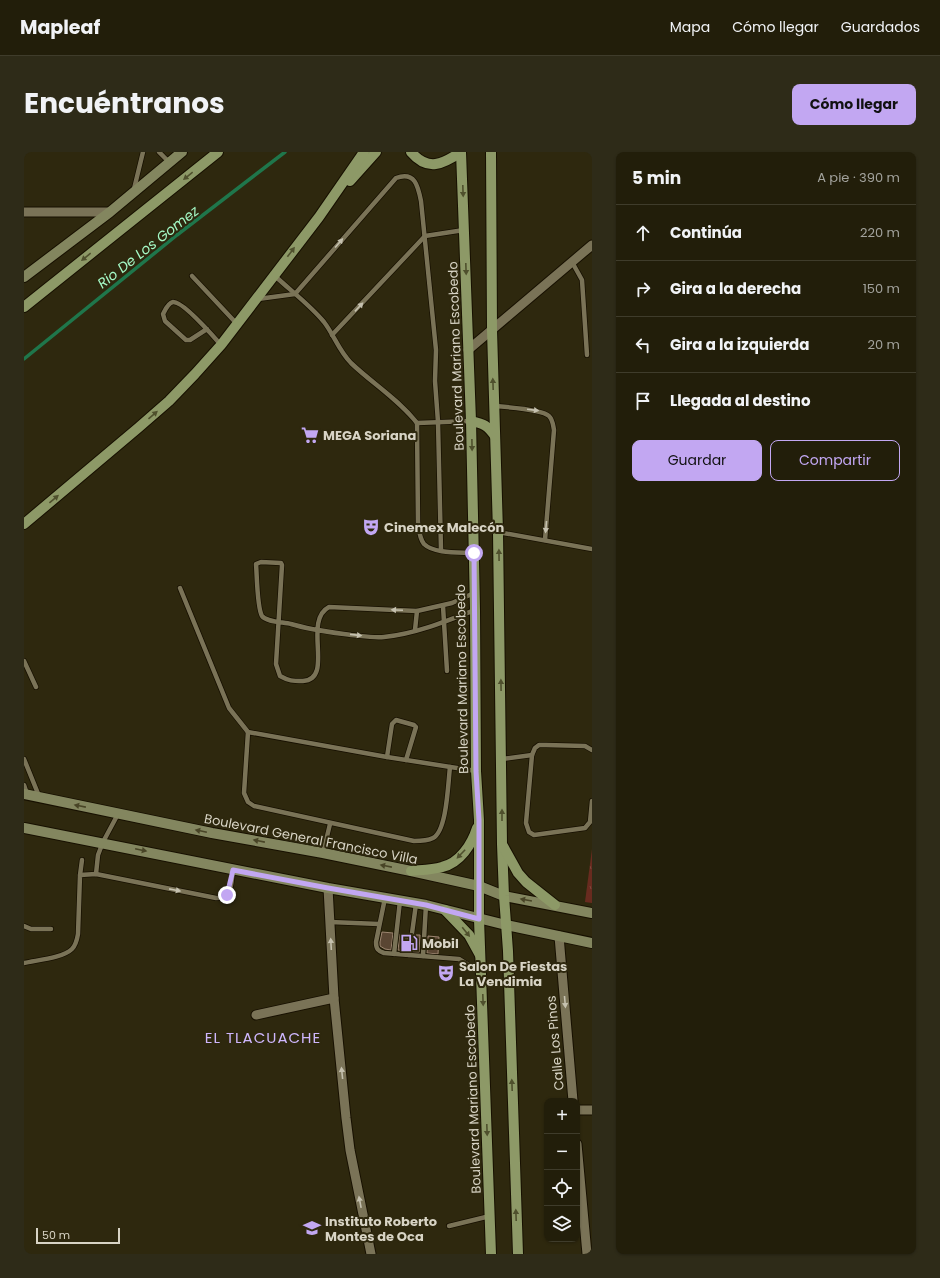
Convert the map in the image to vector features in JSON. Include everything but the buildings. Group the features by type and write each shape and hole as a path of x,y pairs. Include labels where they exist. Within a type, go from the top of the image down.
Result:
{"main road":[{"path":"24,277 110,212 182,152"},
{"path":"24,306 218,152"},
{"path":"24,524 169,401 196,374 221,345 256,299 318,217 364,152"},
{"path":"318,217 376,152"},
{"path":"411,152 420,160 430,164 446,161 461,152"},
{"name":"Boulevard Mariano Escobedo","path":"461,152 471,421 475,610 476,771 479,820 479,919 482,964 491,1254"},
{"path":"491,152 492,330 498,532 502,844 518,1254"},
{"path":"471,421 483,423 488,426 495,436"},
{"name":"Boulevard General Francisco Villa","path":"26,795 212,833 411,871 479,886 504,896 592,913"},
{"path":"411,871 442,868 456,859 471,842 479,820"},
{"path":"24,828 103,842 233,870 421,904 479,919 592,943"},
{"path":"502,844 518,873 526,882 555,905"},
{"path":"445,910 469,935 482,964"}],"street":[{"path":"24,212 110,212"},
{"path":"468,350 592,245"},
{"path":"328,888 334,998 350,1150 371,1254"},
{"name":"Calle Los Pinos","path":"559,936 573,1098"},
{"path":"256,1015 334,998"},
{"path":"580,1110 592,1110"},
{"path":"579,1170 587,1254"},
{"path":"582,1209 592,1209"}],"lane":[{"path":"134,191 143,152"},
{"path":"159,152 170,163"},
{"path":"256,299 295,294 396,178 403,175 409,176 414,181 418,188 421,201 436,350 435,381 438,422 441,550"},
{"path":"332,335 425,236 464,230"},
{"path":"572,262 582,280 587,355"},
{"path":"274,275 323,322 351,363 407,410 418,423 419,534 423,543 430,547 450,552 474,553"},
{"path":"192,276 237,324"},
{"path":"207,328 190,340 186,340 166,321 163,314 172,302 182,306 207,328 221,345"},
{"path":"494,406 540,411 548,415 553,420 554,430 545,540"},
{"path":"418,423 471,421"},
{"path":"498,532 592,549"},
{"path":"474,593 443,606 417,611 329,607 320,614 317,631 318,670 315,676 309,680 289,681 280,676 276,664 278,621 282,565 281,563 261,562 256,564 259,608 262,616 267,620 278,621 317,631 378,637 397,635 444,622 475,610"},
{"path":"180,588 230,708 248,732 244,793 248,802 254,806 330,824 414,841 426,841 434,838 440,830 444,819 450,767"},
{"path":"443,606 447,671"},
{"path":"415,630 417,611"},
{"path":"24,661 36,687"},
{"path":"387,757 392,724 396,720 414,725 416,727 406,760"},
{"path":"248,732 387,757 476,771"},
{"path":"592,750 585,746 539,745 535,748 532,755 526,812 526,824 529,832 534,835 585,828 590,822 592,801"},
{"path":"502,759 532,755"},
{"path":"24,759 39,798"},
{"path":"24,785 26,795"},
{"path":"96,874 98,854 118,814"},
{"path":"323,853 330,824"},
{"path":"24,963 61,955 74,948 77,942 78,934 82,860"},
{"path":"80,875 96,874 223,899 230,890 233,870"},
{"path":"385,898 376,942 376,947 379,951 394,954 459,959 470,966 482,964"},
{"path":"394,954 400,901"},
{"path":"409,955 421,904"},
{"path":"421,904 424,956"},
{"path":"330,922 379,924"},
{"path":"24,926 31,929 51,929"},
{"path":"449,1226 490,1216"}],"green space":[{"path":"592,849 592,903 585,902"}],"waterway":[{"name":"Rio De Los Gomez","path":"24,359 177,235 285,152"}],"place":[{"name":"MEGA Soriana","path":"310,435"},
{"name":"Cinemex Malecón","path":"371,527"},
{"name":"Mobil","path":"409,943"},
{"name":"Salon De Fiestas La Vendimia","path":"446,973"},
{"name":"Instituto Roberto Montes de Oca","path":"312,1228"}],"district":[{"name":"EL TLACUACHE","path":"263,1037"}],"route":[{"path":"227,895 230,890 233,870 426,905 479,919 479,820 476,771 474,553"}]}
